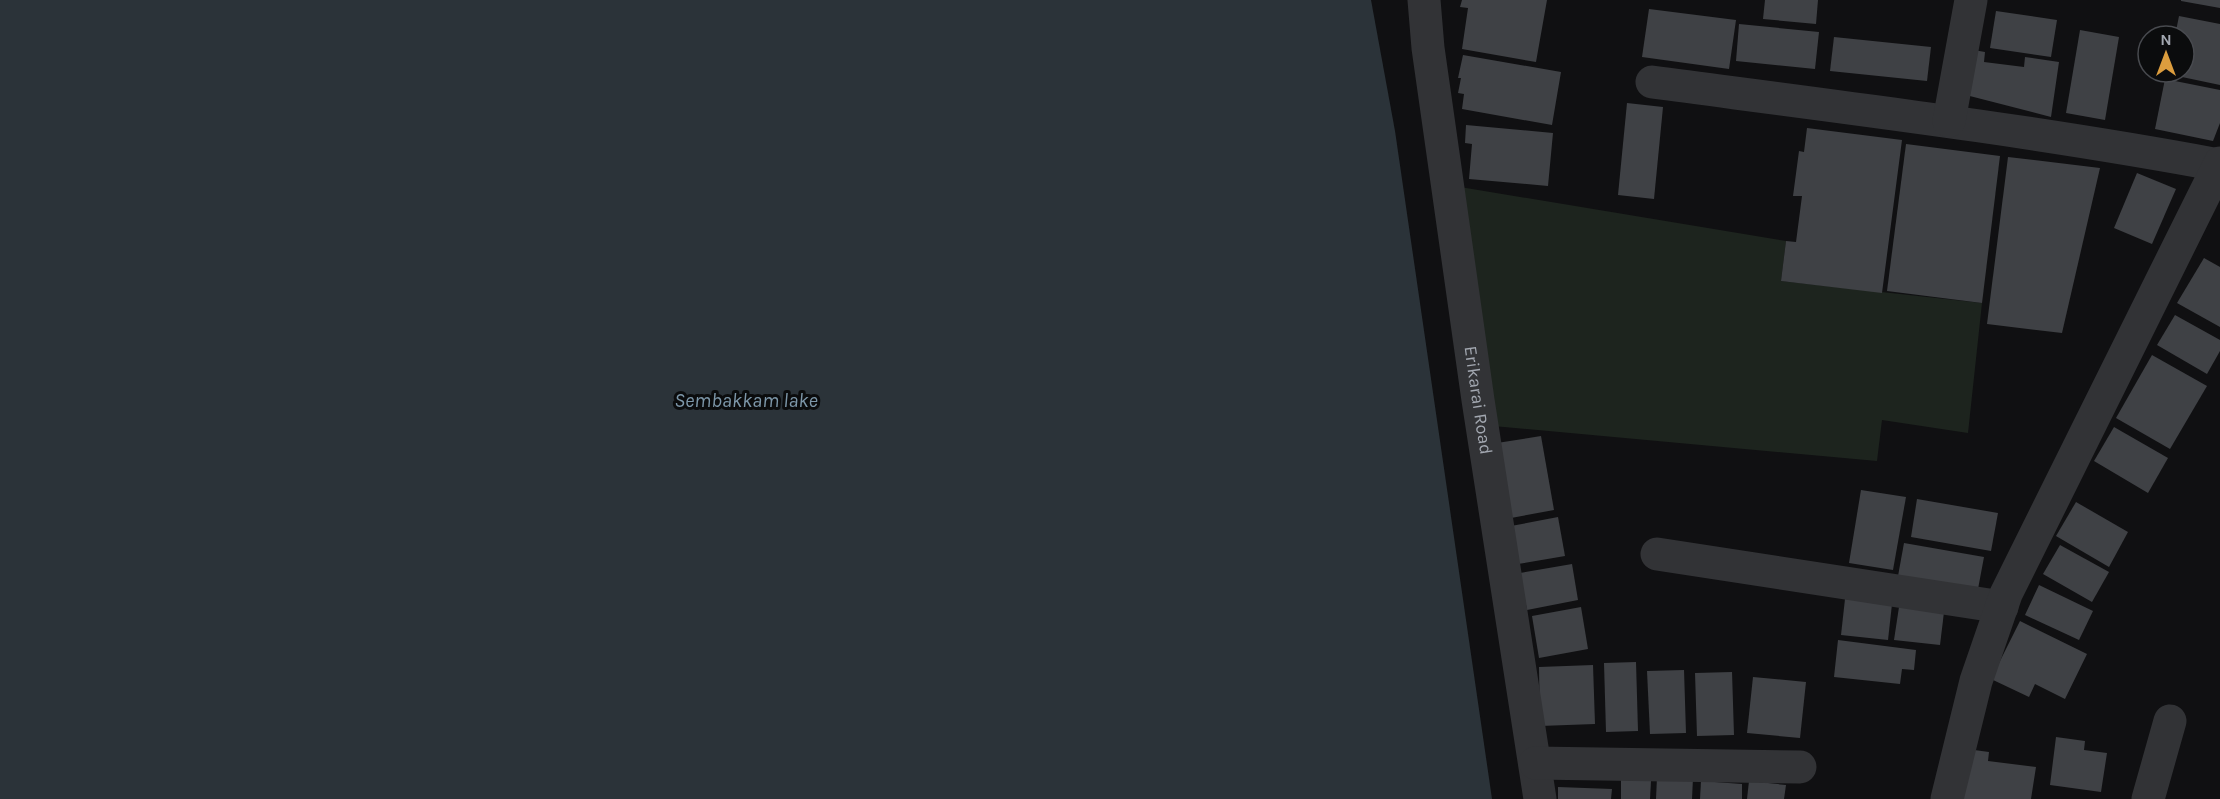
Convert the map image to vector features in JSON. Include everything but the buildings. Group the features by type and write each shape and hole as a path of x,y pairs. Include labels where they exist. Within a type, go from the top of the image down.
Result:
{"street":[{"name":"Erikarai Road","path":"1424,0 1428,48 1474,377 1540,799"},
{"path":"1949,121 1971,0"},
{"path":"1652,82 1949,121 2220,164 2020,566 2002,607 1976,681 1947,799"},
{"path":"1657,554 2002,607"},
{"path":"2148,799 2170,721"},
{"path":"1535,763 1800,767"}],"shaded area":[{"path":"1448,185 1786,241 1781,281 1982,303 1968,433 1882,420 1877,461 1482,425"}],"water":[{"name":"Sembakkam lake","path":"0,0 1371,0 1395,131 1492,799 0,799"}]}
